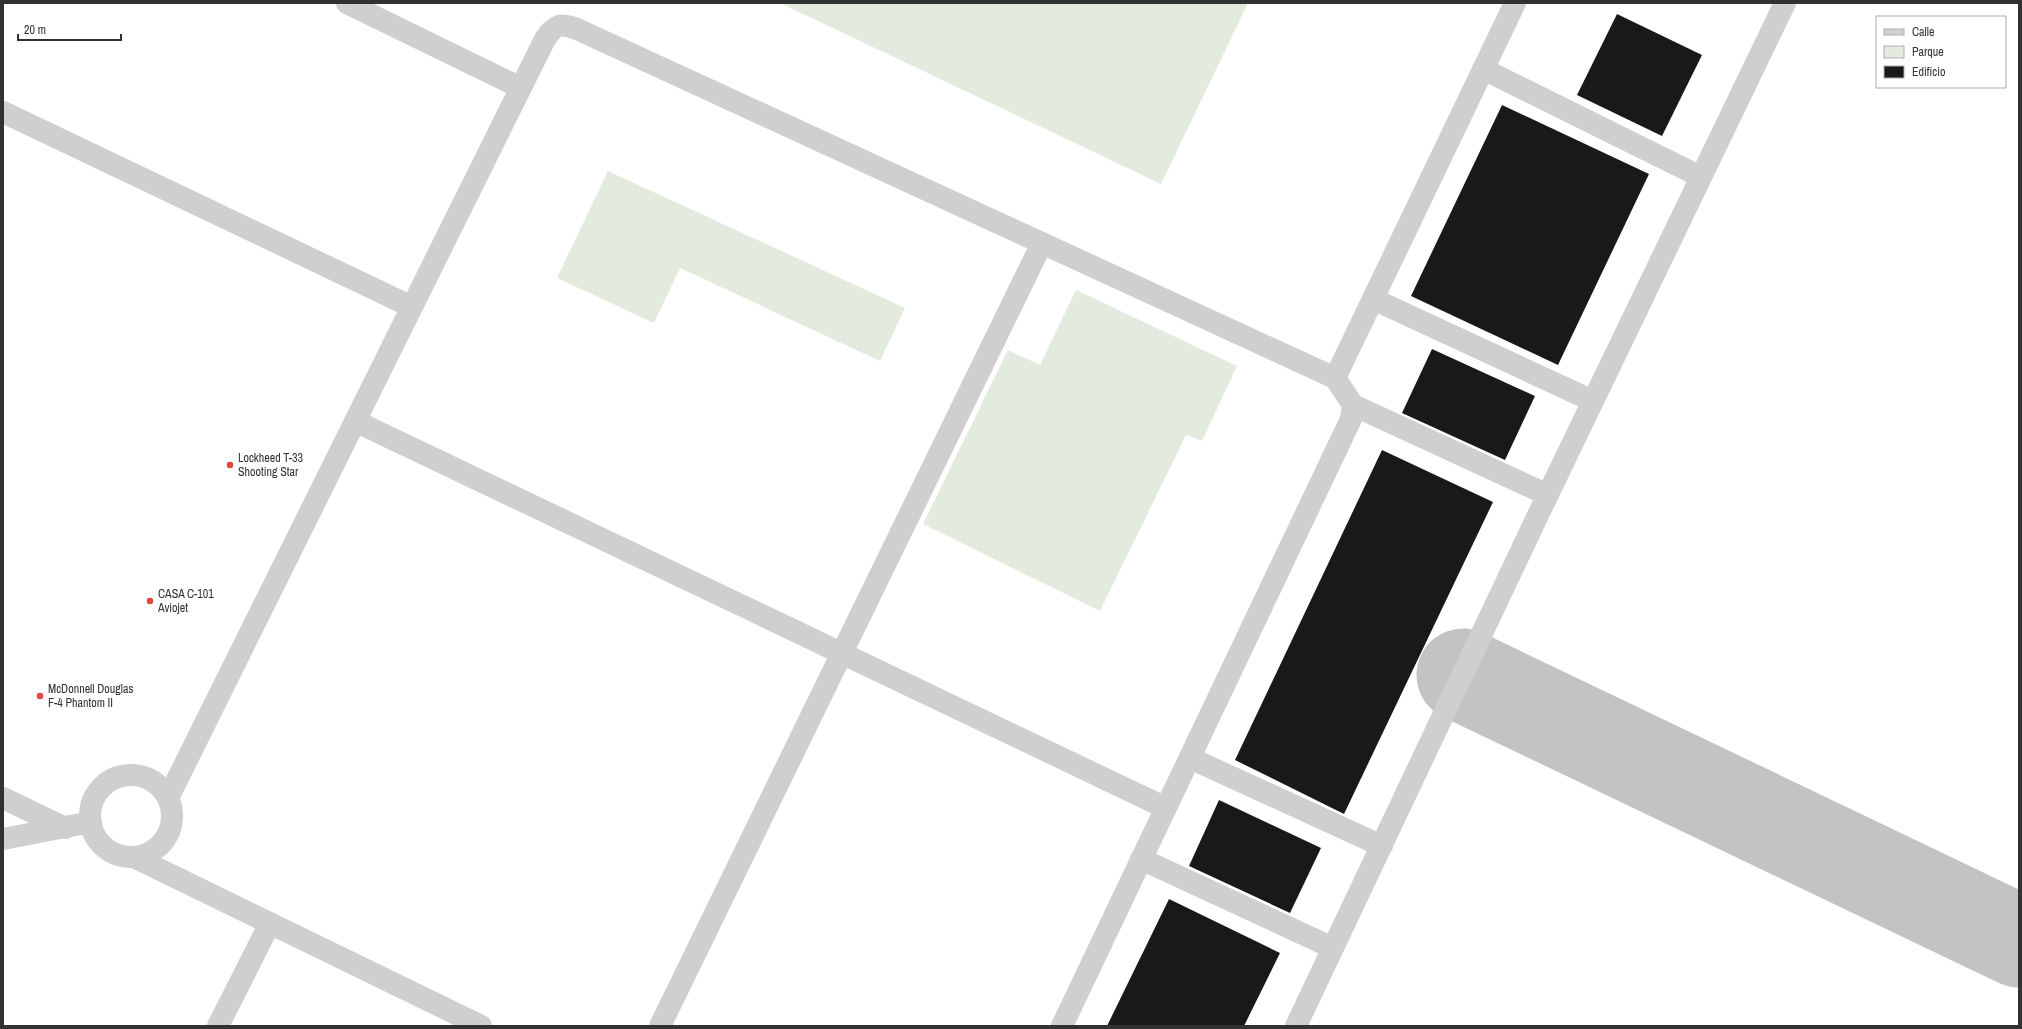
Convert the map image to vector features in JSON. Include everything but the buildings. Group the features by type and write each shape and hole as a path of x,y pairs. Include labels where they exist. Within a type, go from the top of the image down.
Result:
{"lane":[{"path":"347,3 521,88"},
{"path":"1335,378 1515,3"},
{"path":"1296,1026 1548,495 1785,3"},
{"path":"168,798 545,39 554,28 563,25 578,29 1335,378 1344,390 1352,405 1352,419 1062,1026"},
{"path":"1483,69 1701,177"},
{"path":"3,112 412,307"},
{"path":"660,1026 1042,243"},
{"path":"1373,299 1593,401"},
{"path":"1352,405 1548,495"},
{"path":"355,421 1166,808"},
{"path":"1190,758 1382,846"},
{"path":"134,858 147,854 159,847 167,837 172,824 172,810 168,798 160,786 148,779 135,776 122,776 109,782 100,791 93,803 90,816 92,829 99,841 108,850 120,856 134,858 481,1026"},
{"path":"3,798 65,828"},
{"path":"3,839 91,822"},
{"path":"1141,859 1333,948"},
{"path":"218,1026 270,923"}],"green space":[{"path":"780,3 1248,3 1161,184"},
{"path":"608,171 905,308 880,361 680,268 654,323 557,278"},
{"path":"1076,290 1237,366 1202,441 1186,435 1100,611 923,524 1008,350 1040,365"}],"taxiway":[{"path":"1463,675 2019,941"}],"place":[{"name":"Lockheed T-33 Shooting Star","path":"230,465"},
{"name":"CASA C-101 Aviojet","path":"150,601"},
{"name":"McDonnell Douglas F-4 Phantom II","path":"40,696"}]}
